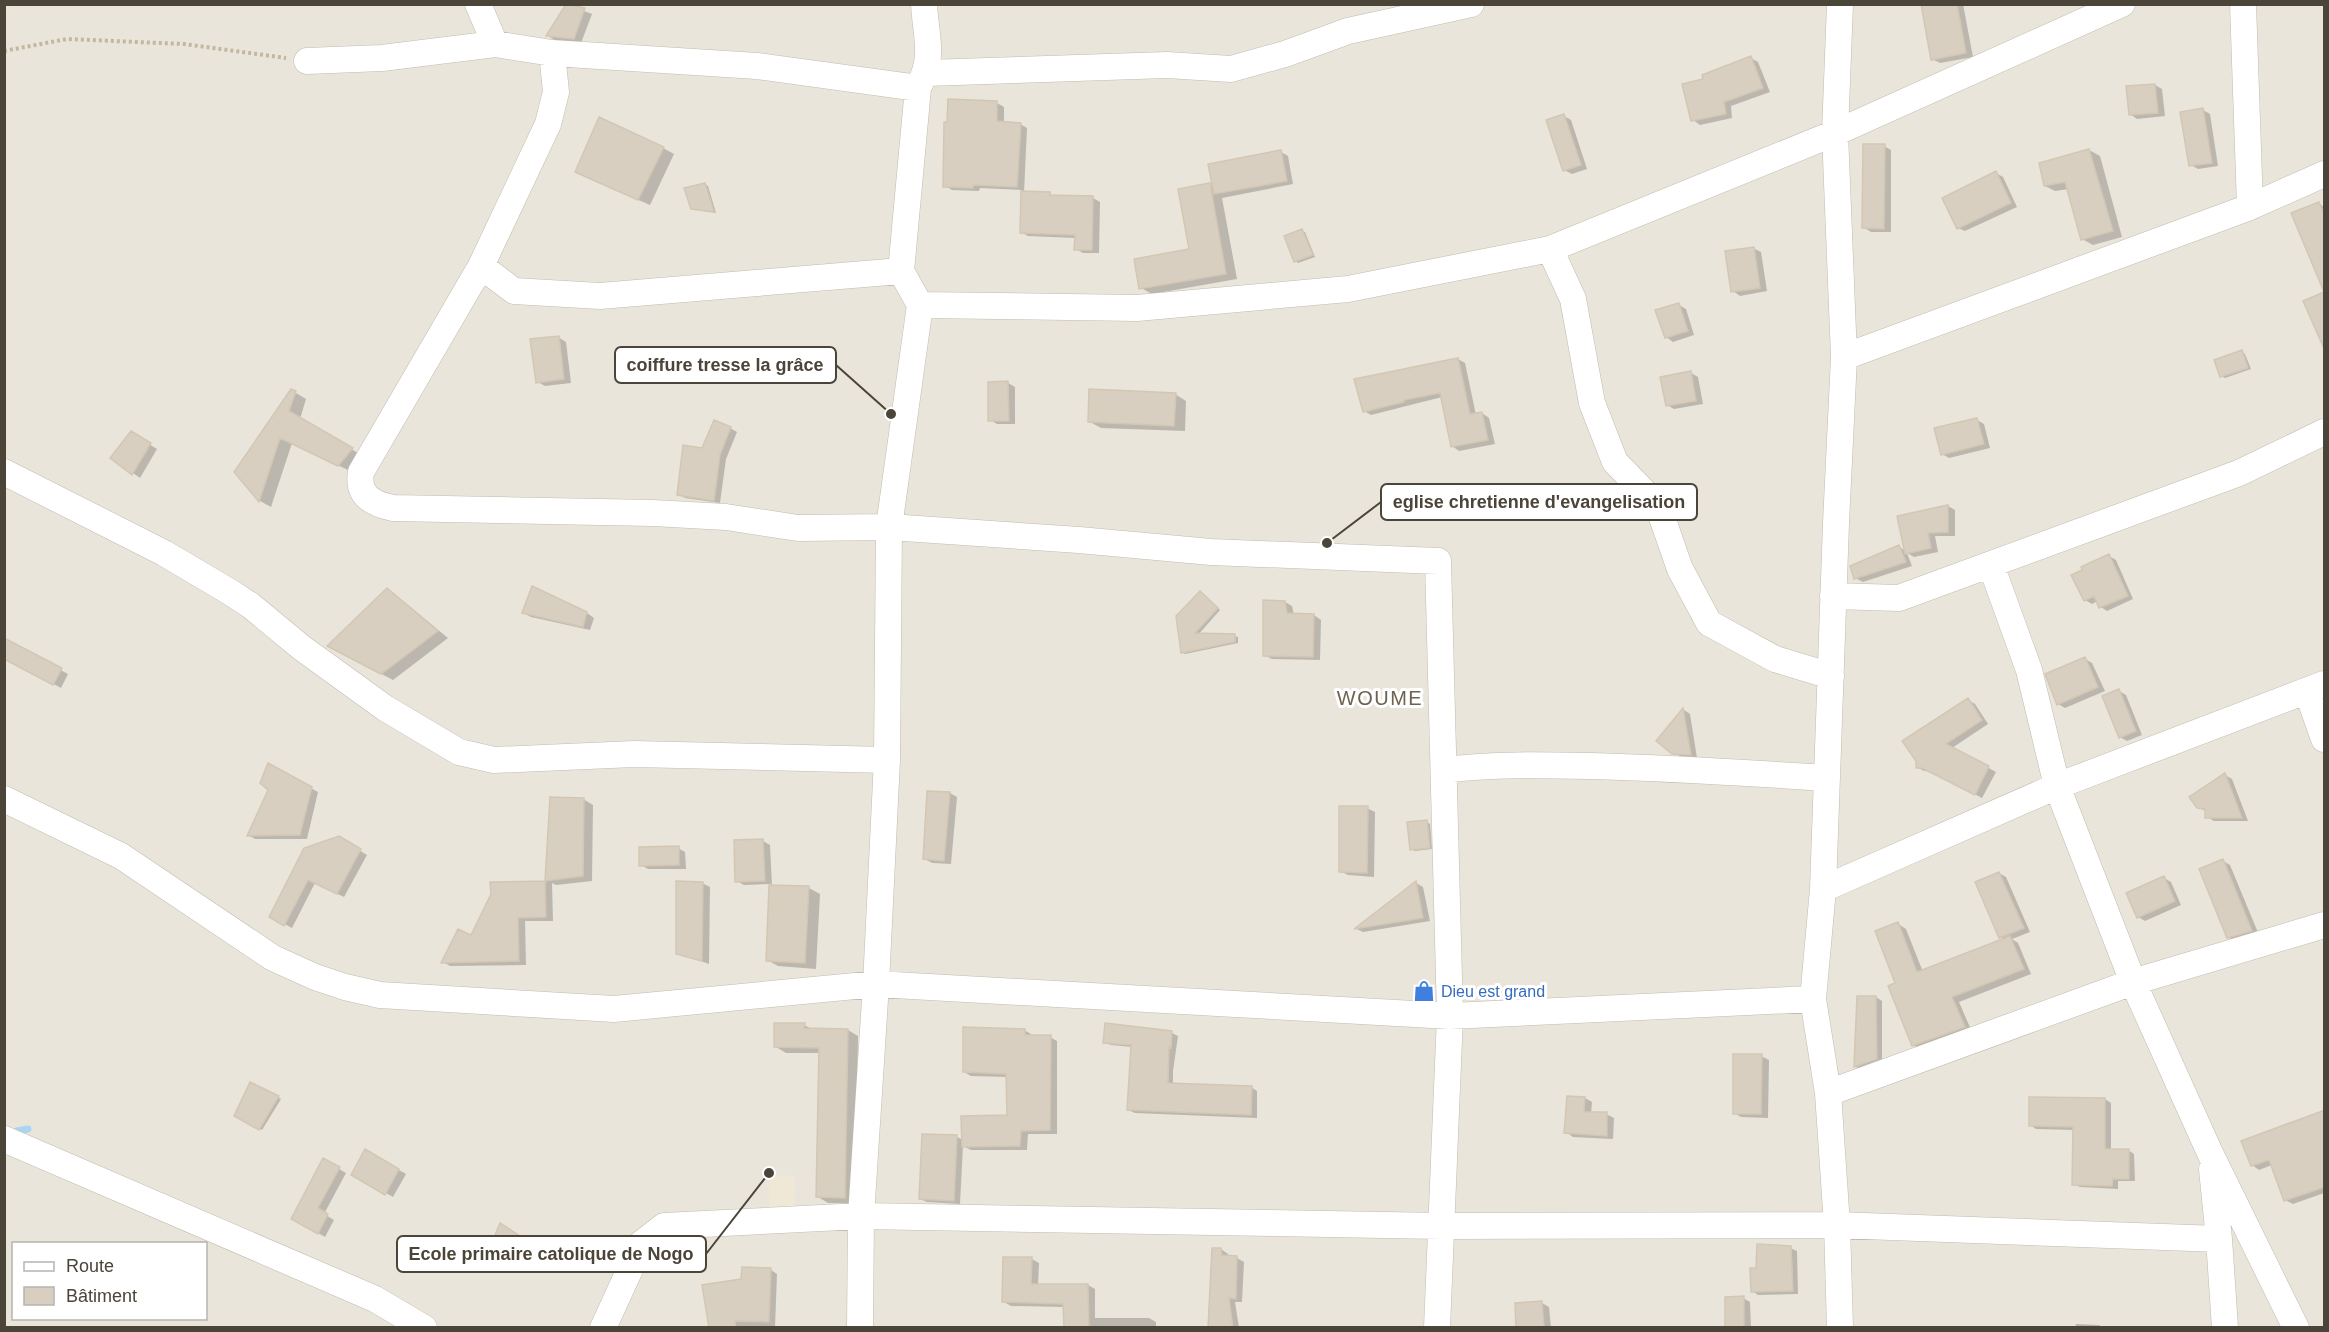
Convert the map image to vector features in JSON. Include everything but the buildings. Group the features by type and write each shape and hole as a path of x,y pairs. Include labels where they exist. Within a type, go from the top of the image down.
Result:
{"street":[{"path":"478,4 495,44"},
{"path":"860,1328 861,1216 887,760 889,527 920,305 901,271 923,80 930,56 924,4"},
{"path":"307,61 382,58 495,44 552,53 758,66 923,80 1167,65 1231,69 1285,54 1348,31 1471,4"},
{"path":"1840,4 1835,133 1844,357 1823,889 1813,999 1828,1093 1837,1225 1840,1328"},
{"path":"920,305 1137,308 1348,290 1550,249 1835,133 2122,4"},
{"path":"2243,4 2250,207"},
{"path":"552,53 556,92 548,124 481,266 362,472 359,484 366,495 378,505 393,508 674,514 726,517 798,528 889,527 1211,552 1438,561 1450,1016 1437,1328"},
{"path":"1844,357 2250,207 2325,174"},
{"path":"1550,249 1573,299 1592,403 1615,462 1658,506 1680,569 1709,623 1775,659 1830,676"},
{"path":"481,266 514,291 551,295 600,296 901,271"},
{"path":"1833,597 1899,598 2239,473 2325,432"},
{"path":"4,472 164,553 230,592 385,708 459,752 494,760 634,754 887,760"},
{"path":"1991,565 2029,670 2057,786 2133,982 2210,1153 2296,1328"},
{"path":"1823,889 2057,786 2316,687 2325,739"},
{"path":"1444,770 1484,765 1658,768 1827,778"},
{"path":"4,800 122,856 273,958 325,980 380,995 614,1009 876,984 1450,1016 1813,999"},
{"path":"1828,1093 2133,982 2325,925"},
{"path":"4,1138 375,1299 424,1328"},
{"path":"2210,1153 2225,1328"},
{"path":"603,1328 642,1243 664,1226 861,1216 1442,1226 1837,1225 2219,1239"}],"path":[{"path":"4,51 66,39 184,44 307,61"}],"shaded area":[{"path":"5,5 2324,5 2324,1327 5,1328"},
{"path":"770,1175 795,1176 794,1209 769,1207"}],"waterway":[{"path":"12,1135 17,1131 28,1129"}],"place":[{"name":"coiffure tresse la grâce","path":"891,414"},
{"name":"eglise chretienne d'evangelisation","path":"1327,543"},
{"name":"Dieu est grand","path":"1424,991"},
{"name":"Ecole primaire catolique de Nogo","path":"769,1173"}],"district":[{"name":"WOUME","path":"1380,698"}]}
